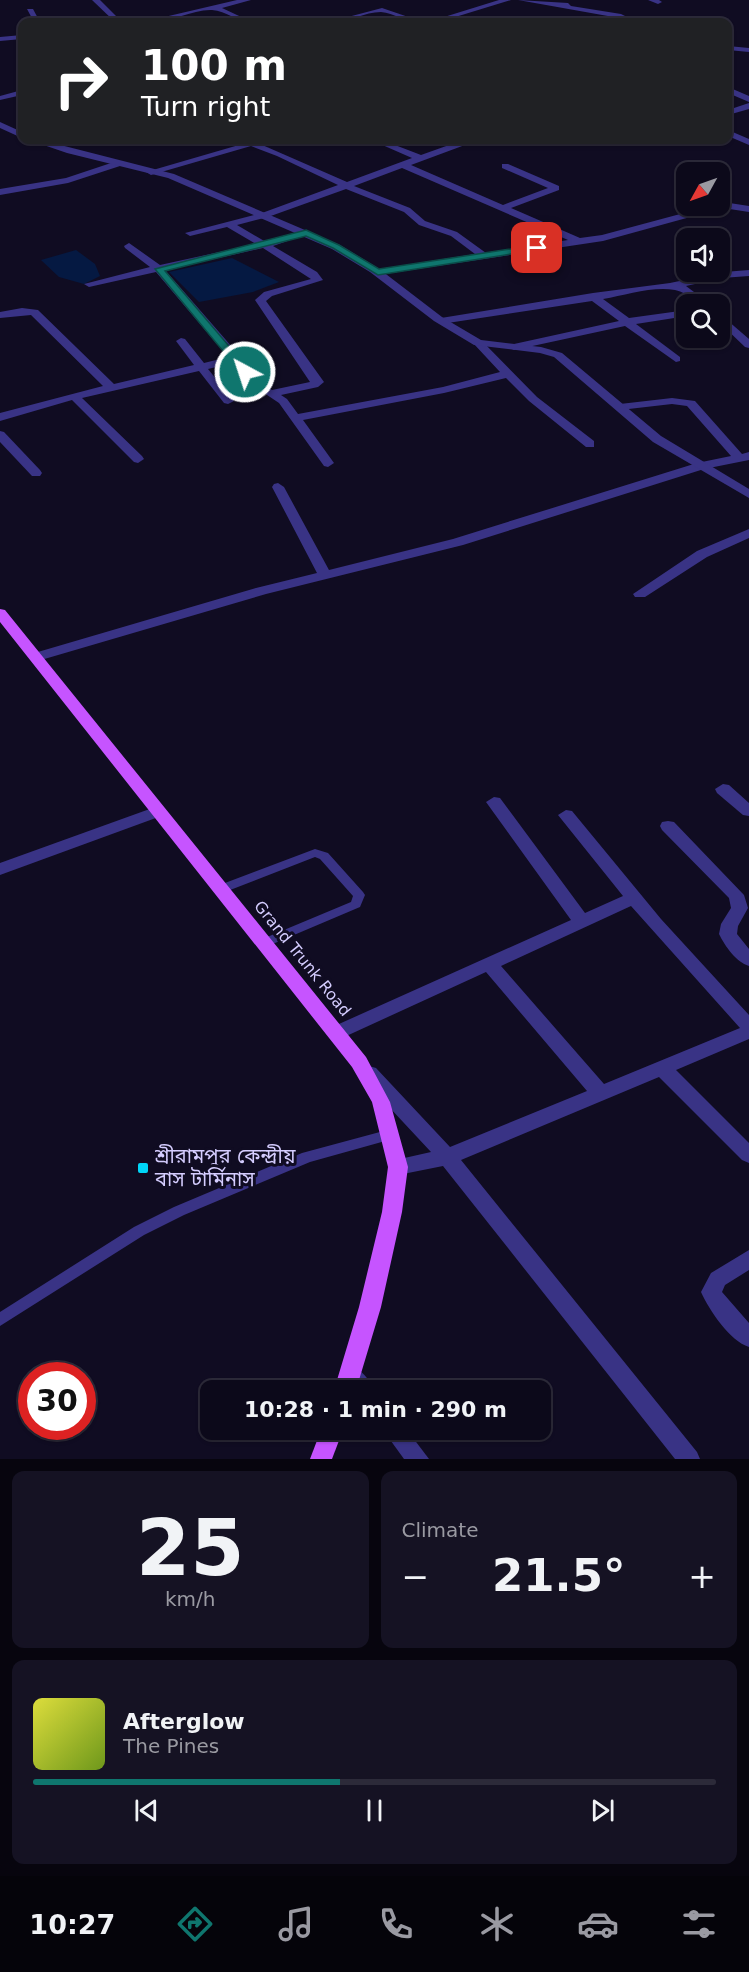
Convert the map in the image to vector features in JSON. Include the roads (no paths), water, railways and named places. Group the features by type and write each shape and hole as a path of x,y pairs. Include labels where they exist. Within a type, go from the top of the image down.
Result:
{"main road":[{"name":"Grand Trunk Road","path":"0,613 359,1062 381,1102 398,1167 392,1212 353,1380"},
{"path":"321,1459 328,1440"}],"street":[{"path":"96,0 115,18"},
{"path":"165,18 248,0"},
{"path":"446,18 507,0"},
{"path":"522,0 625,18"},
{"path":"558,6 582,0"},
{"path":"213,7 239,18"},
{"path":"349,18 382,10 406,18"},
{"path":"30,11 35,18"},
{"path":"456,15 464,18"},
{"path":"18,28 16,30 18,34"},
{"path":"0,39 18,38"},
{"path":"732,48 749,50"},
{"path":"2,98 18,94"},
{"path":"732,112 749,106"},
{"path":"0,125 18,133"},
{"path":"732,135 749,142"},
{"path":"47,144 196,186 336,246 378,272 441,321 478,343 533,399 590,444"},
{"path":"151,172 252,144 407,210 422,223 454,234 484,255"},
{"path":"385,144 420,158"},
{"path":"190,233 265,214 459,144"},
{"path":"0,192 68,180 117,164"},
{"path":"401,164 580,242"},
{"path":"503,208 554,191 556,188 505,166"},
{"path":"378,272 612,236 723,205 749,209"},
{"path":"228,224 313,274 318,280 309,285 268,294 260,300 318,382 314,385 273,393"},
{"path":"88,284 265,245 306,233"},
{"path":"129,246 159,269 263,389 283,401 328,463"},
{"path":"730,273 749,273"},
{"path":"441,321 687,282"},
{"path":"672,286 682,288 691,294"},
{"path":"593,296 676,359"},
{"path":"0,315 32,310 111,387"},
{"path":"514,347 627,322 676,315"},
{"path":"730,327 749,345"},
{"path":"182,341 228,401"},
{"path":"478,343 541,350 558,355 657,439 749,494"},
{"path":"0,417 74,396 235,359"},
{"path":"296,418 444,390 506,374"},
{"path":"74,396 138,459"},
{"path":"620,407 672,401 691,403 743,457"},
{"path":"0,435 36,473"},
{"path":"36,657 240,597 458,542 701,466 743,457"},
{"path":"278,487 325,575"},
{"path":"640,594 702,554 749,533"},
{"path":"723,789 749,811"},
{"path":"494,802 582,922"},
{"path":"0,869 158,811"},
{"path":"566,815 632,899 694,970 749,1026"},
{"path":"668,826 736,895 741,904 740,910 728,933 731,941 749,960"},
{"path":"336,1033 632,899"},
{"path":"732,923 749,916"},
{"path":"489,964 601,1094"},
{"path":"398,1167 447,1157 749,1032"},
{"path":"359,1062 447,1157 689,1459"},
{"path":"663,1069 749,1155"},
{"path":"749,1259 718,1279 711,1292 720,1307 749,1338"},
{"path":"402,1440 418,1459"}],"lane":[{"path":"221,889 315,853 324,856 359,895 356,904 264,944"},
{"path":"0,1320 139,1231 179,1211 307,1157 391,1134"}],"water":[{"path":"76,250 95,264 100,276 84,284 59,277 41,260"},
{"path":"232,258 279,282 253,292 199,302 169,272"}],"place":[{"name":"শ্রীরামপুর কেন্দ্রীয় বাস টার্মিনাস","path":"143,1168"}]}
